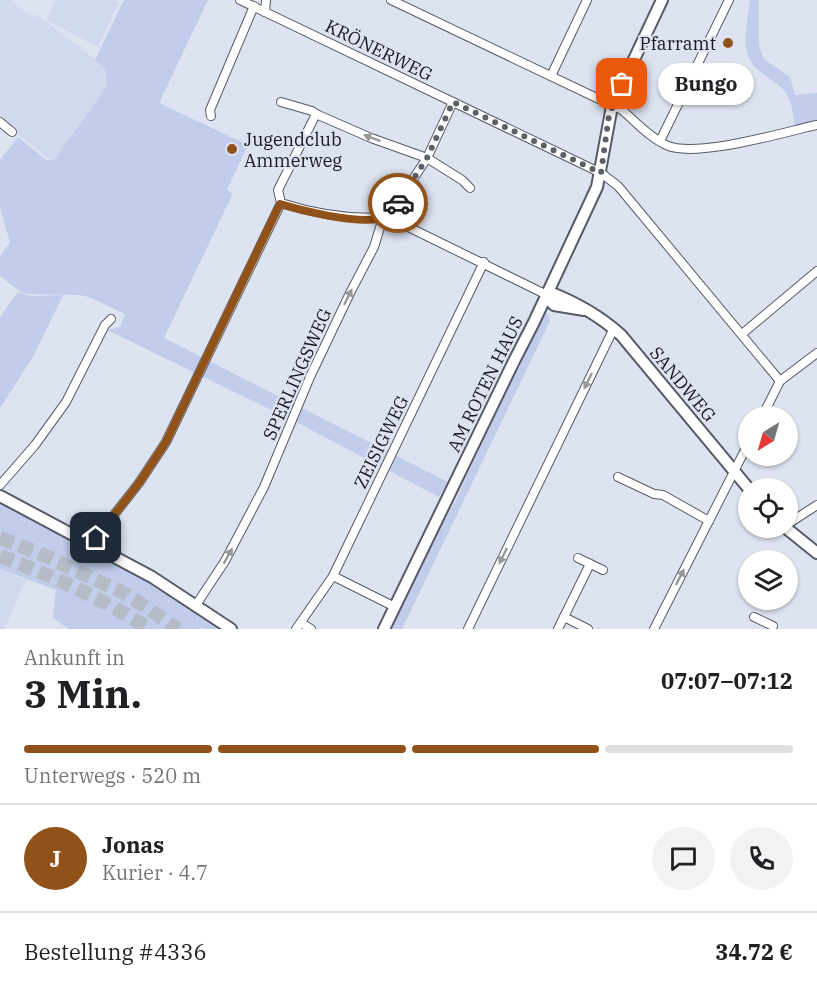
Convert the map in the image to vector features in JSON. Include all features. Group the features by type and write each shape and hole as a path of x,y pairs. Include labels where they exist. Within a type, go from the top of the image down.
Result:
{"street":[{"name":"KRÖNERWEG","path":"240,0 601,173 618,186 780,381"},
{"path":"265,12 266,0"},
{"path":"391,0 622,110 668,146 707,148 817,125"},
{"name":"AM ROTEN HAUS","path":"384,629 514,361 549,297 597,187 612,106 662,0"},
{"path":"660,141 729,0"},
{"path":"551,76 585,1"},
{"path":"211,116 210,110 254,6"},
{"path":"281,102 312,111 371,138 427,158 462,180 470,188"},
{"name":"SPERLINGSWEG","path":"196,605 225,561 264,487 310,377 374,247 386,217 427,158 453,102"},
{"path":"91,544 139,483 166,442 280,204 278,190 315,114"},
{"path":"0,122 12,132"},
{"path":"280,204 312,213 346,218 386,217 484,262 549,297"},
{"name":"ZEISIGWEG","path":"298,626 333,576 484,262"},
{"path":"742,334 817,270"},
{"name":"SANDWEG","path":"549,297 577,304 614,328 739,478"},
{"path":"0,485 35,445 66,402 105,325 111,319"},
{"path":"468,629 614,328"},
{"path":"768,406 780,381 817,353"},
{"path":"654,629 738,464"},
{"path":"618,477 654,494 663,495 709,521"},
{"path":"0,496 152,577 231,629"},
{"path":"798,518 817,505"},
{"path":"798,536 817,553"},
{"path":"578,558 603,570"},
{"path":"558,629 590,564"},
{"path":"333,576 395,607"},
{"path":"564,617 588,629"},
{"path":"754,617 763,625 772,626"},
{"path":"298,626 311,629"}],"shaded area":[{"path":"0,0 10,0 34,18 36,14 105,67 107,86 54,160 49,159 0,120"},
{"path":"56,0 113,0 119,2 98,47 46,20"},
{"path":"124,0 208,0 159,103 248,145 227,190 233,193 164,338 448,482 439,497 294,421 107,330 120,327 125,314 89,297 27,294 0,276 0,256 10,242 0,208 0,160 18,137 46,160 54,160 107,86 105,67 95,60"},
{"path":"750,0 759,0 759,45 764,59 790,77 795,95 817,93 817,122 795,126 786,93 759,71 750,60 746,38"},
{"path":"18,292 30,296 63,295 33,357 0,408 0,317"},
{"path":"547,312 550,321 402,629 389,629 434,538 455,502 535,327"},
{"path":"0,504 139,577 217,629 202,627 200,629 69,629 53,618 56,590 0,569"},
{"path":"0,569 26,580 4,629 0,629"}],"tunnel":[{"path":"0,538 39,553 126,594 178,629"},
{"path":"0,556 76,588 149,629"}],"way so far":[{"path":"398,203 427,158 453,102 601,173 609,115 622,84"}],"place":[{"name":"Pfarramt","path":"728,43"},
{"name":"Bungo","path":"622,84"},
{"name":"Jugendclub Ammerweg","path":"232,149"}],"route":[{"path":"96,538 139,483 166,442 280,204 312,213 346,218 383,218 388,217 398,203"}]}
